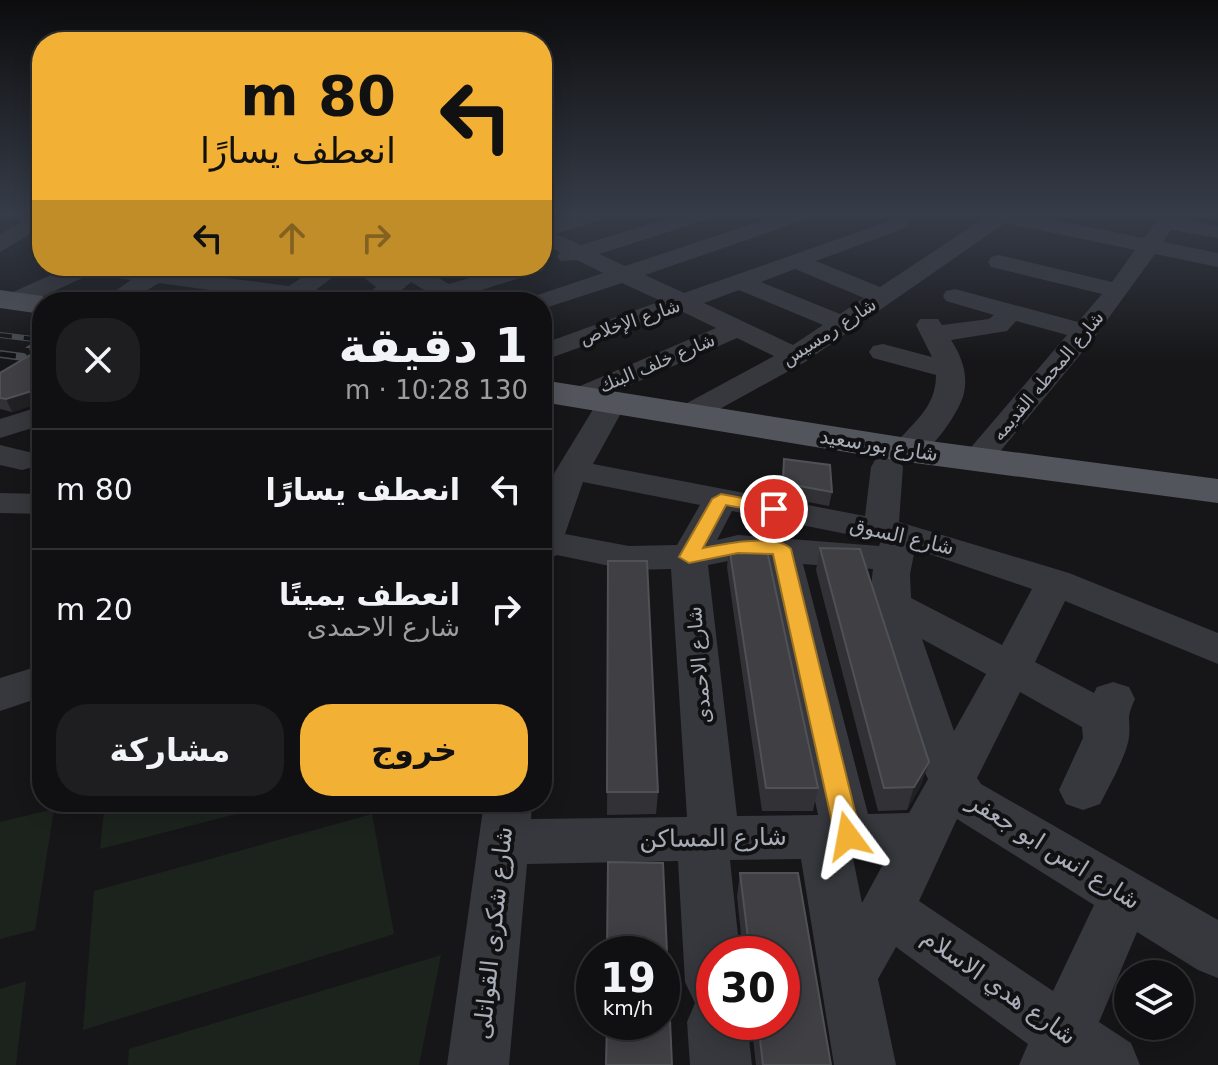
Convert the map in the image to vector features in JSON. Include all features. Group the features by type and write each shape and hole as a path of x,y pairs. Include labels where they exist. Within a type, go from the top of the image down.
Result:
{"main road":[{"name":"شارع بورسعيد","path":"574,405 687,415 897,458 977,459 1218,491"},
{"name":"شارع بورسعيد","path":"574,405 1218,512"}],"street":[{"path":"597,263 795,356"},
{"path":"552,298 654,263"},
{"name":"شارع الإخلاص","path":"552,350 795,263"},
{"path":"799,263 882,297"},
{"path":"909,263 924,268"},
{"name":"شارع رمسيس","path":"687,415 795,356 924,268 927,263"},
{"path":"1002,263 1118,291"},
{"name":"شارع المحطه القديمه","path":"977,459 1085,332 1138,263"},
{"path":"38,292 69,276"},
{"path":"128,292 154,276"},
{"path":"190,276 261,292"},
{"path":"213,292 237,276"},
{"path":"297,292 320,276"},
{"path":"468,292 509,276"},
{"path":"399,278 437,292"},
{"path":"741,282 842,324"},
{"path":"14,304 32,295"},
{"path":"955,296 1085,332"},
{"path":"897,458 942,412 952,394 952,371 944,347 932,329 991,327 998,325 1011,311"},
{"name":"شارع خلف البنك","path":"574,405 737,329"},
{"path":"883,352 952,371"},
{"path":"552,511 574,405"},
{"path":"0,429 32,418"},
{"name":"شارع انس ابو جعفر","path":"897,458 890,589 940,756 951,782 964,798 1218,951"},
{"name":"شارع السوق","path":"559,484 721,499 892,541 990,558 1218,649"},
{"path":"689,557 721,499"},
{"path":"0,503 32,504"},
{"path":"552,546 629,558 689,557 738,547 781,549 892,541"},
{"path":"781,549 835,836 849,975 865,1065"},
{"name":"شارع الاحمدى","path":"689,557 712,936"},
{"path":"849,975 888,910 1055,582"},
{"path":"894,606 1011,668 1109,708 1106,738 1083,790"},
{"path":"0,695 32,684"},
{"name":"شارع المساكن","path":"505,822 708,838 924,835"},
{"name":"شارع شكرى القواتلى","path":"478,1065 505,822"},
{"path":"1075,1054 1125,896"},
{"name":"شارع هدي الاسلام","path":"888,910 1075,1054"},
{"path":"719,1040 721,1065"}],"shaded area":[{"path":"54,812 35,930 0,939 0,822"},
{"path":"104,812 244,812 100,849"},
{"path":"372,814 394,934 83,1030 94,891"},
{"path":"441,955 419,1065 128,1065 129,1049"},
{"path":"26,981 16,1065 0,1065 0,989"}],"building":[{"path":"32,354 32,391 0,398 0,373"},
{"path":"784,459 830,465 832,492 783,483"},
{"path":"729,546 766,546 818,788 766,788"},
{"path":"820,548 860,549 929,762 914,787 884,788"},
{"path":"608,561 647,561 658,792 607,792"},
{"path":"608,862 663,863 666,936 607,936"},
{"path":"740,873 798,873 831,1065 763,1065 760,1040 800,1040 800,936 748,936"},
{"path":"607,1040 671,1040 672,1065 606,1065"}],"railway":[{"path":"0,335 32,339"},
{"path":"0,354 23,357"}],"route":[{"path":"774,509 721,499 689,557 738,547 781,549 848,836"}]}
